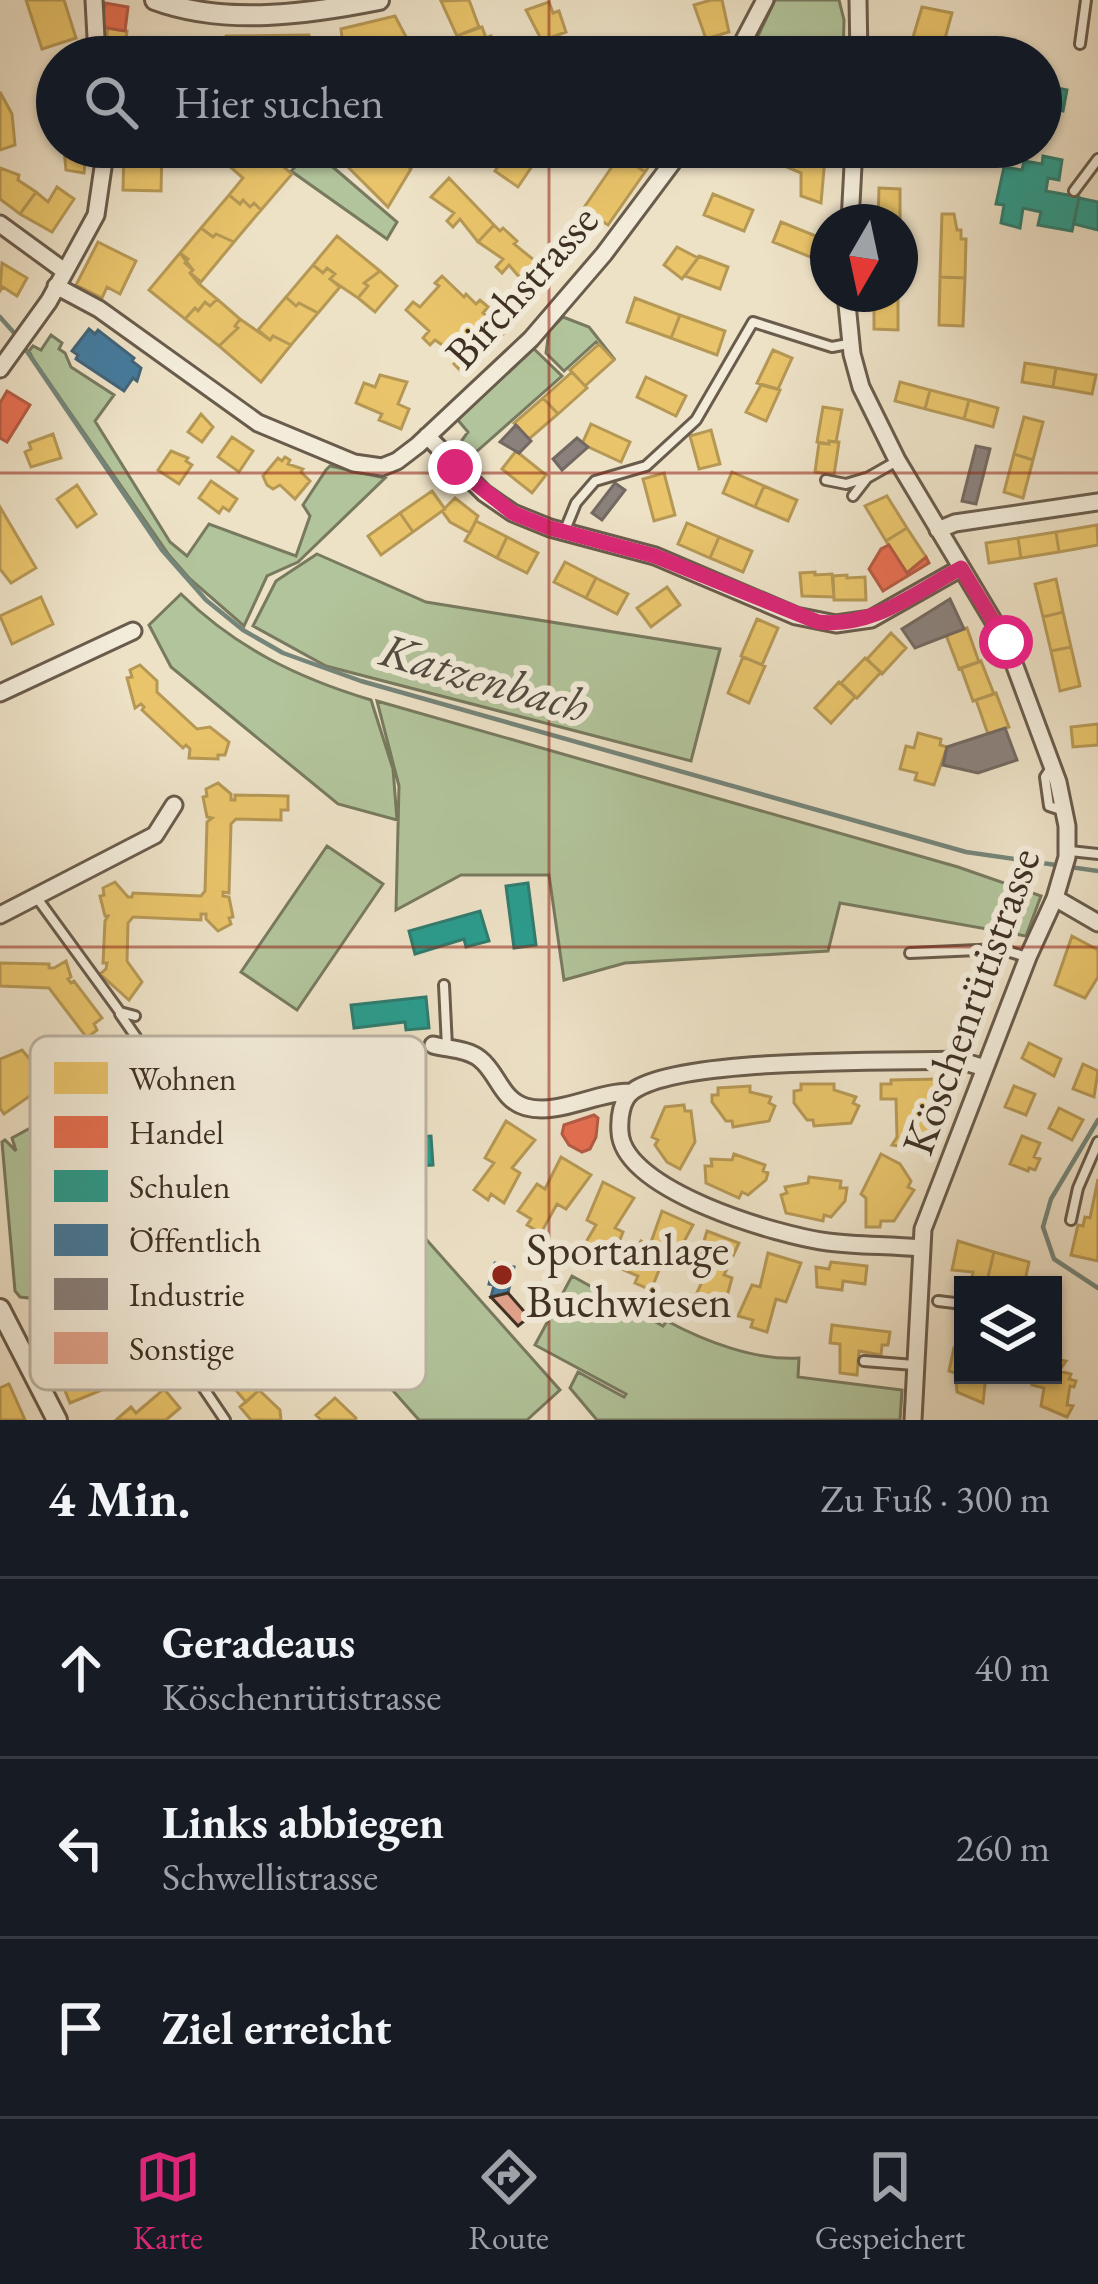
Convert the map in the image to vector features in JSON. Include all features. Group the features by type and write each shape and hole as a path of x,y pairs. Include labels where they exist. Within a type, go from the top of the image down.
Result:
{"street":[{"path":"94,0 96,36"},
{"path":"155,0 203,11 334,9 380,0"},
{"path":"746,36 765,0"},
{"path":"858,0 859,36"},
{"path":"0,369 96,215 103,168"},
{"name":"Birchstrasse","path":"60,278 236,410 365,466 382,467 398,461 531,339 604,254 668,168"},
{"path":"851,204 853,168"},
{"path":"0,224 60,278"},
{"name":"Köschenrütistrasse","path":"848,312 861,387 897,460 1006,642 1065,811 1067,854 1062,877 985,1068 920,1248 913,1420"},
{"path":"427,436 484,494 513,513 655,556 796,616 836,624 884,613 961,568"},
{"path":"938,530 955,523 1098,502"},
{"path":"0,693 133,631"},
{"path":"0,915 155,835 173,805"},
{"path":"1055,898 1098,923"},
{"path":"440,1047 482,1060 506,1095 519,1105 550,1108 698,1072 742,1067 958,1060 985,1068"},
{"path":"630,1092 621,1113 622,1147 643,1169 679,1191 739,1220 797,1237 920,1248"},
{"path":"0,1309 30,1368"},
{"path":"41,1390 56,1420"}],"lane":[{"path":"1080,44 1087,0"},
{"path":"1073,191 1098,159"},
{"path":"564,531 576,503 595,481 646,466 696,420 753,322 832,346 851,344"},
{"path":"826,480 846,484 897,460"},
{"path":"854,496 867,478"},
{"path":"1067,854 1098,854"},
{"path":"37,898 135,1036"},
{"path":"910,953 1000,949 1028,957"},
{"path":"440,1047 443,985"},
{"path":"120,1012 135,1016"},
{"path":"1071,1220 1078,1187 1098,1142"},
{"path":"938,1301 954,1303"},
{"path":"863,1361 916,1365"},
{"path":"205,1390 225,1420"}],"green space":[{"path":"775,0 839,0 844,36 758,36"},
{"path":"334,168 397,222 387,239 291,171"},
{"path":"563,317 589,327 615,360 596,342 564,371 546,353 549,331"},
{"path":"51,335 62,343 59,349 71,367 114,395 95,421 170,542 187,556 209,524 296,556 310,516 303,505 330,466 385,478 298,562 267,576 244,626 169,555 33,359 29,351 33,346 41,350"},
{"path":"532,347 562,376 467,460 460,460 457,447 468,432 457,419"},
{"path":"317,554 426,602 720,649 691,761 326,666 253,626 276,581"},
{"path":"181,594 269,659 371,700 393,769 397,820 338,804 171,667 149,625"},
{"path":"377,701 958,867 1041,896 1026,936 840,903 828,951 625,963 564,980 549,875 461,875 396,910 399,786"},
{"path":"327,846 383,884 297,1010 241,972"},
{"path":"30,1128 30,1298 15,1291 2,1142 16,1151 12,1138"},
{"path":"426,1239 560,1390 527,1420 419,1420 392,1390 426,1390"},
{"path":"572,1276 663,1326 667,1321 748,1353 799,1358 798,1377 902,1390 900,1420 597,1420 570,1388 578,1372 626,1394 535,1345"}],"building: Wohnen":[{"path":"26,0 64,0 75,36 38,36"},
{"path":"469,0 479,27 457,36 441,1"},
{"path":"722,0 729,32 705,36 694,5"},
{"path":"549,2 553,13 559,11 566,32 539,36 526,10"},
{"path":"922,7 952,13 946,36 913,36"},
{"path":"395,16 406,36 342,36 341,29"},
{"path":"482,27 485,36 459,36"},
{"path":"108,28 127,31 126,36 107,36"},
{"path":"0,92 12,114 15,145 0,150"},
{"path":"0,168 19,175 18,180 36,192 20,214 0,199"},
{"path":"124,168 162,168 161,191 123,190"},
{"path":"232,168 285,168 292,174 261,210 229,195 243,178"},
{"path":"349,168 411,169 388,207"},
{"path":"497,168 531,168 518,187"},
{"path":"611,168 645,172 608,225 583,209"},
{"path":"789,168 824,168 821,203 801,196 801,173"},
{"path":"449,178 494,225 478,242 460,219 453,227 447,221 454,213 431,197"},
{"path":"57,187 74,199 52,232 20,214 36,192 48,202"},
{"path":"879,188 900,189 900,204 879,204"},
{"path":"713,194 753,210 744,231 704,215"},
{"path":"229,195 261,210 234,242 201,228"},
{"path":"942,214 954,214 961,239 966,239 965,278 940,277"},
{"path":"781,222 810,234 810,257 773,242"},
{"path":"494,225 544,268 527,286 509,265 502,273 496,267 503,259 478,242"},
{"path":"201,228 234,242 201,282 190,273 193,270 180,253"},
{"path":"337,236 380,271 364,283 368,286 358,298 330,279 335,274 327,268 323,273 313,265"},
{"path":"98,242 136,261 120,294 107,287 102,298 76,285"},
{"path":"677,247 698,258 682,279 664,265"},
{"path":"180,253 188,259 190,273 217,299 210,306 205,302 198,311 195,308 185,319 149,290"},
{"path":"699,256 728,267 720,289 685,276"},
{"path":"2,263 27,278 17,296 3,287 0,291"},
{"path":"313,265 323,273 327,268 335,274 330,279 340,287 318,313 286,297"},
{"path":"380,271 397,286 375,312 358,298 368,286 364,283"},
{"path":"442,276 464,297 488,307 483,313 504,333 496,342 492,338 461,371 454,364 459,359 435,340 430,345 423,338 429,331 406,310 413,302 420,307"},
{"path":"940,277 965,278 963,326 939,325"},
{"path":"286,297 318,313 291,345 273,336 270,340 258,330"},
{"path":"635,298 680,315 671,338 627,322"},
{"path":"217,299 240,319 238,328 219,346 185,319 195,308 198,311 205,302 210,306"},
{"path":"874,312 898,312 898,330 874,329"},
{"path":"680,315 725,331 717,355 671,338"},
{"path":"240,319 270,340 273,336 291,345 261,382 219,346 238,328"},
{"path":"599,344 614,360 585,386 570,370"},
{"path":"773,350 792,358 778,389 757,383"},
{"path":"1025,363 1056,368 1053,387 1022,382"},
{"path":"1056,368 1096,375 1092,394 1053,387"},
{"path":"572,372 587,388 558,414 543,398"},
{"path":"380,375 407,382 398,404 409,409 401,429 356,403 364,383 375,387"},
{"path":"646,377 686,396 676,416 637,397"},
{"path":"900,382 930,390 925,409 895,401"},
{"path":"761,385 780,390 766,421 746,412"},
{"path":"930,390 969,400 964,419 925,409"},
{"path":"543,398 558,414 529,439 514,423"},
{"path":"969,400 998,408 993,427 964,419"},
{"path":"823,407 842,410 836,442 829,444 817,442"},
{"path":"201,414 213,427 202,442 188,432"},
{"path":"1024,417 1043,422 1033,460 1014,454"},
{"path":"591,424 630,442 621,462 582,444"},
{"path":"711,430 720,464 699,469 690,436"},
{"path":"53,434 61,458 31,467 25,452 31,449 29,443"},
{"path":"232,437 253,451 239,472 218,457"},
{"path":"839,442 834,475 815,472 819,443"},
{"path":"171,451 188,458 192,465 179,484 158,470"},
{"path":"516,451 546,475 532,493 502,469"},
{"path":"1014,454 1033,460 1023,498 1004,492"},
{"path":"285,457 288,464 303,469 310,481 295,499 280,485 273,489 267,485 263,476 278,458"},
{"path":"732,472 764,486 755,507 723,493"},
{"path":"664,473 675,515 654,521 643,479"},
{"path":"211,481 237,499 229,511 223,507 219,513 199,498"},
{"path":"77,485 96,514 77,527 57,499"},
{"path":"764,486 797,500 788,521 755,507"},
{"path":"432,491 445,509 413,532 400,513"},
{"path":"887,496 907,528 886,541 865,506"},
{"path":"455,498 478,516 470,533 450,522 442,511"},
{"path":"0,507 36,568 11,583 0,569"},
{"path":"400,513 413,532 381,555 368,536"},
{"path":"476,521 507,537 497,558 465,541"},
{"path":"687,523 719,537 710,558 678,544"},
{"path":"1097,525 1098,545 1059,552 1056,532"},
{"path":"907,528 926,557 907,573 886,541"},
{"path":"1056,532 1059,552 1021,558 1018,538"},
{"path":"507,537 538,553 527,573 497,558"},
{"path":"719,537 752,551 743,572 710,558"},
{"path":"1018,538 1021,558 989,563 986,543"},
{"path":"565,562 596,578 586,598 554,582"},
{"path":"800,573 832,574 834,597 802,596"},
{"path":"833,576 865,577 866,600 834,600"},
{"path":"596,578 628,594 617,614 586,598"},
{"path":"1056,579 1063,612 1043,617 1035,584"},
{"path":"667,587 680,605 651,627 637,608"},
{"path":"41,597 53,624 12,644 0,616"},
{"path":"1063,612 1071,647 1051,651 1043,617"},
{"path":"757,619 778,628 762,665 741,656"},
{"path":"967,628 979,662 959,669 946,635"},
{"path":"891,633 906,648 882,674 867,659"},
{"path":"1071,647 1080,686 1060,691 1051,651"},
{"path":"743,657 765,666 749,703 728,693"},
{"path":"865,658 881,672 857,698 841,683"},
{"path":"981,661 994,694 973,701 961,668"},
{"path":"140,665 157,681 157,692 197,729 210,727 229,742 225,755 189,758 186,745 183,748 141,704 135,708 127,678"},
{"path":"839,682 855,697 831,723 815,708"},
{"path":"996,693 1009,727 988,734 976,700"},
{"path":"1098,724 1098,745 1073,747 1071,727"},
{"path":"918,733 941,739 940,745 947,747 934,785 915,780 917,773 900,769 906,746 914,748"},
{"path":"218,783 231,794 231,800 235,795 288,796 288,810 281,810 281,820 236,819 231,824 229,893 223,896 229,897 231,924 218,931 206,914 201,914 201,920 133,917 128,923 127,961 142,982 129,1000 100,974 107,963 103,963 108,916 100,896 103,888 115,882 128,897 133,893 201,896 207,822 212,818 207,817 203,797 206,789"},
{"path":"1072,936 1098,950 1098,977 1085,998 1055,985"},
{"path":"66,961 68,979 102,1018 90,1036 49,988 0,986 0,963 54,968"},
{"path":"1029,1043 1061,1059 1054,1076 1022,1058"},
{"path":"22,1050 30,1060 30,1096 4,1114 0,1108 0,1059"},
{"path":"1083,1064 1098,1071 1094,1097 1073,1089"},
{"path":"938,1079 938,1083 951,1082 952,1097 938,1097 939,1134 915,1135 913,1148 892,1145 897,1137 896,1099 881,1099 881,1084"},
{"path":"801,1084 834,1084 834,1090 856,1097 853,1103 859,1106 851,1123 814,1126 794,1103 794,1091 801,1090"},
{"path":"750,1086 750,1092 771,1097 769,1103 775,1106 769,1121 733,1127 712,1102 712,1095 718,1095 718,1088"},
{"path":"1014,1086 1035,1094 1026,1115 1005,1107"},
{"path":"684,1105 685,1111 691,1111 695,1142 680,1169 667,1162 655,1145 658,1140 652,1137 665,1107"},
{"path":"1059,1108 1083,1120 1072,1140 1049,1128"},
{"path":"506,1121 535,1140 512,1168 520,1173 504,1203 491,1194 488,1200 474,1190 494,1163 485,1158"},
{"path":"1022,1136 1040,1143 1035,1170 1010,1164"},
{"path":"734,1154 765,1165 763,1171 768,1173 766,1180 739,1198 706,1183 705,1166 712,1166 711,1159 732,1160"},
{"path":"881,1154 900,1164 911,1181 908,1187 914,1190 894,1221 866,1227 866,1198 861,1194"},
{"path":"561,1157 591,1175 566,1209 557,1204 541,1233 527,1225 531,1219 518,1211 537,1184 545,1189"},
{"path":"809,1177 841,1181 840,1188 847,1188 845,1201 831,1217 824,1215 823,1221 786,1213 781,1195 787,1193 785,1187 808,1183"},
{"path":"1098,1179 1098,1261 1071,1255 1078,1225 1090,1218"},
{"path":"603,1182 634,1198 615,1228 623,1232 611,1263 597,1256 594,1262 579,1254 596,1225 587,1220"},
{"path":"662,1211 693,1225 673,1262 664,1258 651,1290 635,1283 638,1276 624,1270 641,1241 650,1245"},
{"path":"707,1231 739,1243 724,1275 732,1278 723,1311 709,1305 707,1312 691,1306 705,1275 695,1271"},
{"path":"958,1241 994,1252 988,1276 952,1270"},
{"path":"994,1252 1029,1262 1026,1276 988,1276"},
{"path":"768,1253 801,1263 786,1302 776,1299 767,1332 751,1327 753,1320 738,1316 752,1285 760,1287"},
{"path":"831,1262 867,1266 865,1284 843,1281 842,1290 817,1287 816,1267 829,1269"},
{"path":"832,1325 890,1332 888,1345 882,1345 881,1355 859,1351 857,1375 840,1373 840,1344 830,1343"},
{"path":"1062,1372 1071,1374 1069,1379 1076,1381 1070,1386 1067,1405 1073,1406 1067,1417 1041,1406 1044,1388 1032,1385 1062,1384"},
{"path":"9,1384 25,1420 0,1420 0,1388"},
{"path":"956,1384 985,1384 983,1403 957,1392"},
{"path":"65,1390 102,1390 70,1403"},
{"path":"163,1390 180,1408 166,1420 116,1420 131,1407 136,1413"},
{"path":"236,1390 259,1390 246,1402"},
{"path":"259,1390 280,1410 281,1420 251,1420 240,1407"},
{"path":"335,1398 355,1420 321,1420 316,1415"}],"building: Handel":[{"path":"105,3 128,7 125,31 101,27"},
{"path":"7,391 30,405 7,442 0,438 0,403"},
{"path":"889,545 907,573 926,557 929,563 883,591 869,569"},
{"path":"594,1115 598,1118 596,1137 590,1149 582,1152 569,1145 562,1134 564,1125"}],"building: Schulen":[{"path":"1004,168 1061,168 1059,180 1048,178 1046,191 1079,197 1072,231 1038,225 1041,212 1023,208 1020,228 1001,223 1004,205 996,204"},
{"path":"1079,198 1098,202 1098,230 1074,224"},
{"path":"528,883 536,945 514,948 506,886"},
{"path":"480,911 489,941 466,947 464,939 415,954 409,931"},
{"path":"426,997 429,1028 406,1030 405,1022 354,1028 351,1005"},
{"path":"426,1136 431,1136 433,1165 426,1165"}],"building: Öffentlich":[{"path":"89,329 95,334 98,330 141,368 137,381 133,378 124,391 76,359 72,351"},
{"name":"Sportanlage Buchwiesen","path":"495,1263 514,1267 508,1293 491,1297 494,1285 489,1284"}],"building: Industrie":[{"path":"516,425 531,441 519,453 500,442"},
{"path":"577,438 588,447 562,470 553,459"},
{"path":"976,446 990,449 976,504 962,501"},
{"path":"615,483 625,490 602,520 592,513"},
{"path":"950,599 964,629 915,648 902,629"},
{"path":"1005,728 1017,760 978,773 943,765 947,747"}],"building: Sonstige":[{"path":"508,1293 529,1317 518,1326 491,1297"}],"waterway":[{"name":"Katzenbach","path":"0,317 16,335"},
{"name":"Katzenbach","path":"22,344 162,550 206,600 243,630 283,653 361,681 966,852 1098,871"},
{"path":"1098,1120 1051,1199 1043,1227 1054,1259 1098,1288"}],"place":[{"name":"Sportanlage Buchwiesen","path":"502,1275"}],"route":[{"path":"455,467 513,513 550,528 655,556 818,622 871,619 961,568 1006,642"}]}
